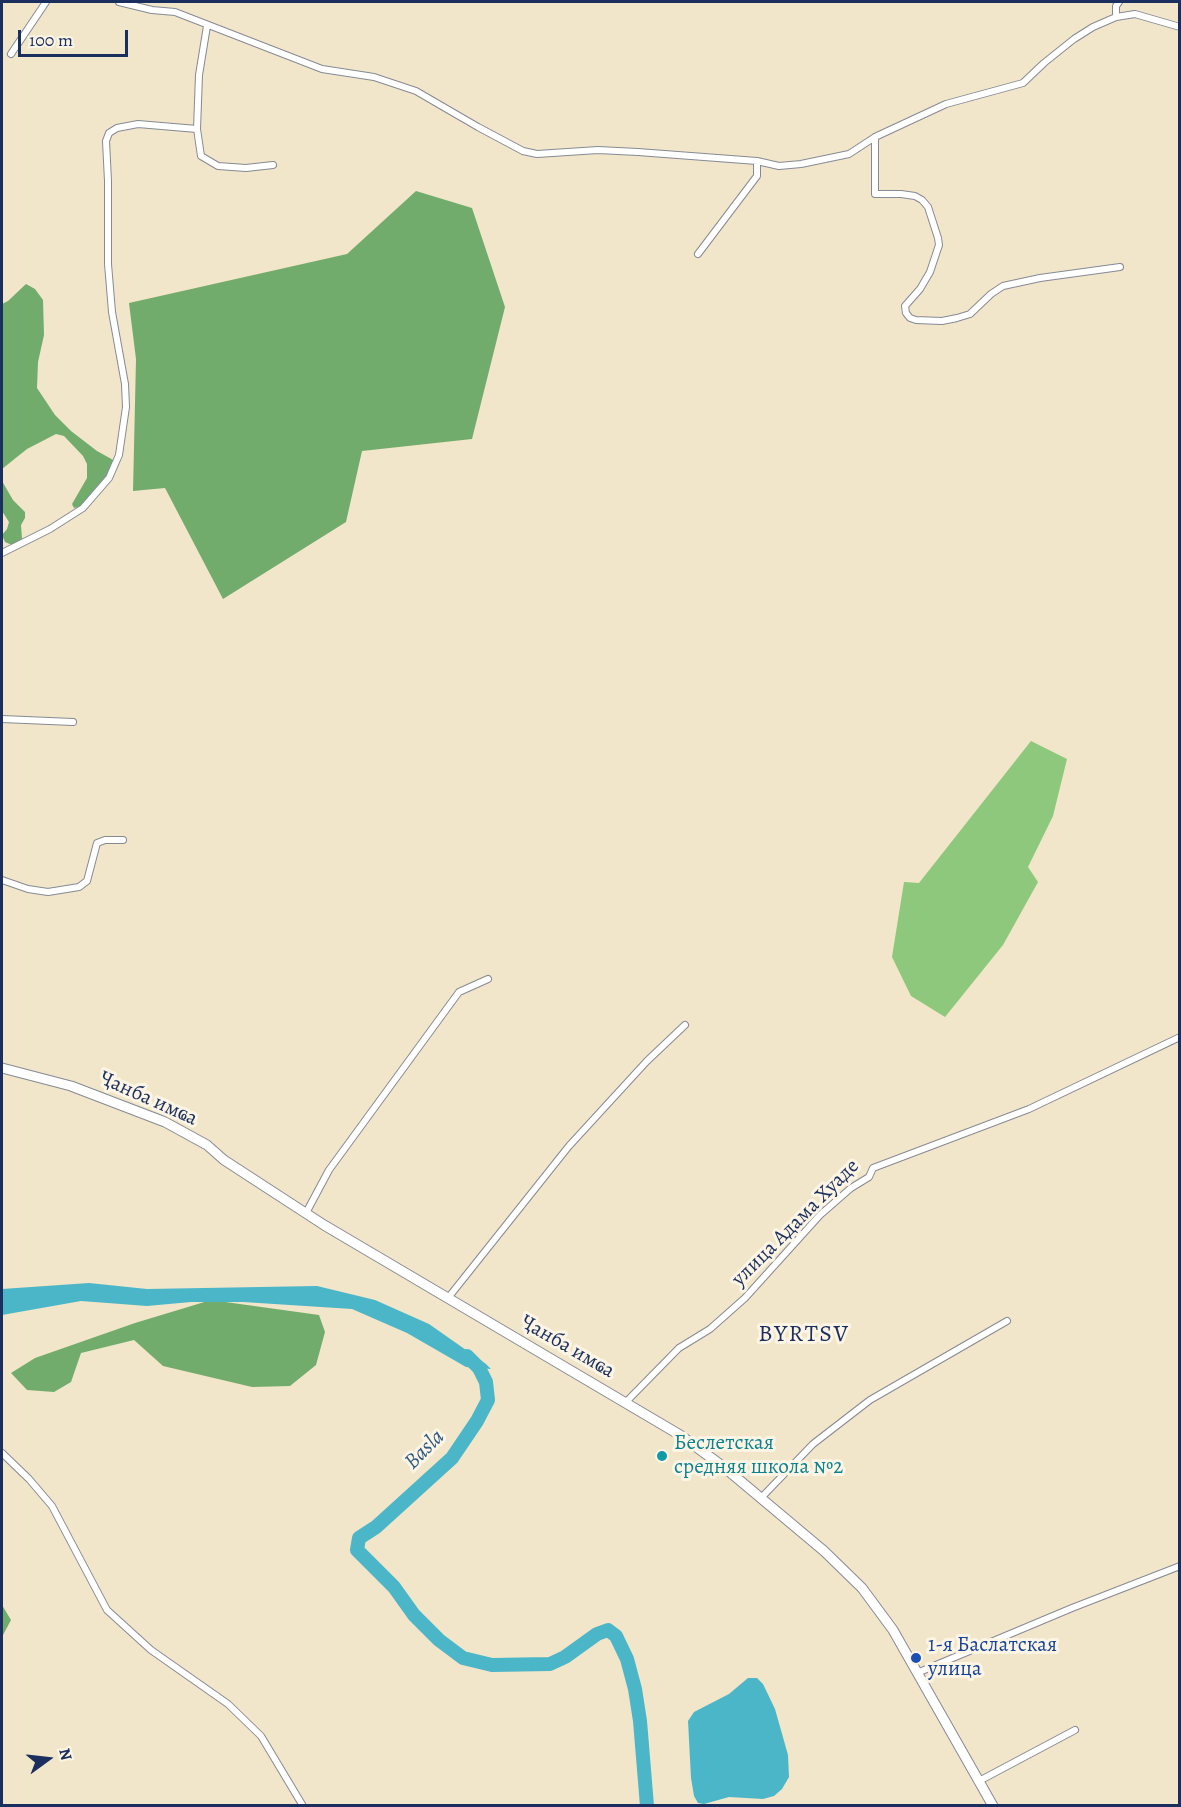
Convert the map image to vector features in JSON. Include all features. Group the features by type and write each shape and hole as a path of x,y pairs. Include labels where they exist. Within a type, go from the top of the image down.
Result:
{"street":[{"path":"11,54 46,2"},
{"path":"119,2 152,10 175,12 322,69 374,77 416,91 523,150 537,154 598,150 757,161 779,166 849,154 875,137 946,104 1023,83 1074,39 1093,27 1116,17 1135,14 1179,27"},
{"path":"1116,17 1116,6 1119,2"},
{"path":"207,26 199,75 197,129 201,156 218,166 246,168 273,165"},
{"path":"2,553 50,529 82,508 109,478 120,455 126,407 125,384 112,312 108,264 106,141 109,133 117,128 138,124 197,129"},
{"path":"875,137 875,194 901,194 915,196 922,200 928,207 938,238 939,245 930,272 920,289 905,306 910,318 942,321 957,318 970,314 1003,286 1040,278 1120,267"},
{"path":"698,254 757,176 757,161"},
{"path":"2,719 73,722"},
{"path":"2,880 28,889 48,892 79,887 87,881 97,843 105,840 123,840"},
{"path":"306,1213 329,1170 459,992 488,979"},
{"path":"448,1298 569,1146 647,1061 685,1025"},
{"name":"улица Адама Хуаде","path":"626,1402 679,1348 710,1329 745,1298 820,1215 851,1188 869,1177 873,1168 1029,1109 1179,1037"},
{"name":"Ҷанба имҩа","path":"2,1068 71,1086 165,1122 207,1145 224,1160 306,1213 680,1435 824,1551 862,1588 893,1630 993,1806"},
{"path":"760,1499 813,1444 870,1400 1007,1321"},
{"path":"2,1453 30,1479 52,1506 107,1610 151,1650 228,1704 261,1736 303,1806"},
{"path":"917,1673 1179,1566"},
{"path":"980,1781 1075,1730"}],"green space":[{"path":"416,191 472,208 505,307 472,439 362,451 346,522 223,599 165,488 133,491 136,359 129,303 347,254"},
{"path":"26,284 35,289 43,300 44,335 38,362 37,388 55,415 71,431 97,451 115,461 106,479 79,507 74,508 72,504 87,478 87,464 83,456 64,436 56,434 27,449 2,469 2,304"},
{"path":"2,481 13,500 25,512 21,525 22,539 12,545 5,542 2,535 9,522 2,511"},
{"path":"1031,741 1067,759 1053,816 1028,867 1038,882 1003,945 945,1017 911,996 892,957 904,882 919,883"},
{"path":"211,1300 319,1315 325,1332 316,1365 290,1386 252,1387 163,1366 134,1340 81,1353 71,1382 54,1392 27,1390 11,1373 35,1358 135,1323"},
{"path":"2,1605 11,1620 2,1637"}],"water":[{"path":"89,1283 147,1289 317,1286 375,1300 429,1324 491,1369 466,1367 407,1333 352,1309 243,1302 191,1302 147,1306 81,1301 2,1315 2,1289"},
{"path":"748,1678 757,1678 763,1684 775,1709 788,1755 789,1777 782,1789 774,1796 763,1799 729,1797 704,1804 698,1803 694,1796 691,1778 688,1721 694,1712 729,1694"}],"waterway":[{"name":"Basla","path":"467,1356 479,1368 486,1382 488,1400 477,1421 452,1458 376,1527 359,1538 357,1550 394,1587 414,1615 439,1640 463,1658 492,1665 550,1664 565,1657 597,1634 608,1630 616,1636 627,1659 635,1689 647,1806"}],"place":[{"name":"Беслетская средняя школа №2","path":"662,1456"},
{"name":"1-я Баслатская улица","path":"916,1658"}],"district":[{"name":"BYRTSV","path":"804,1335"}]}
